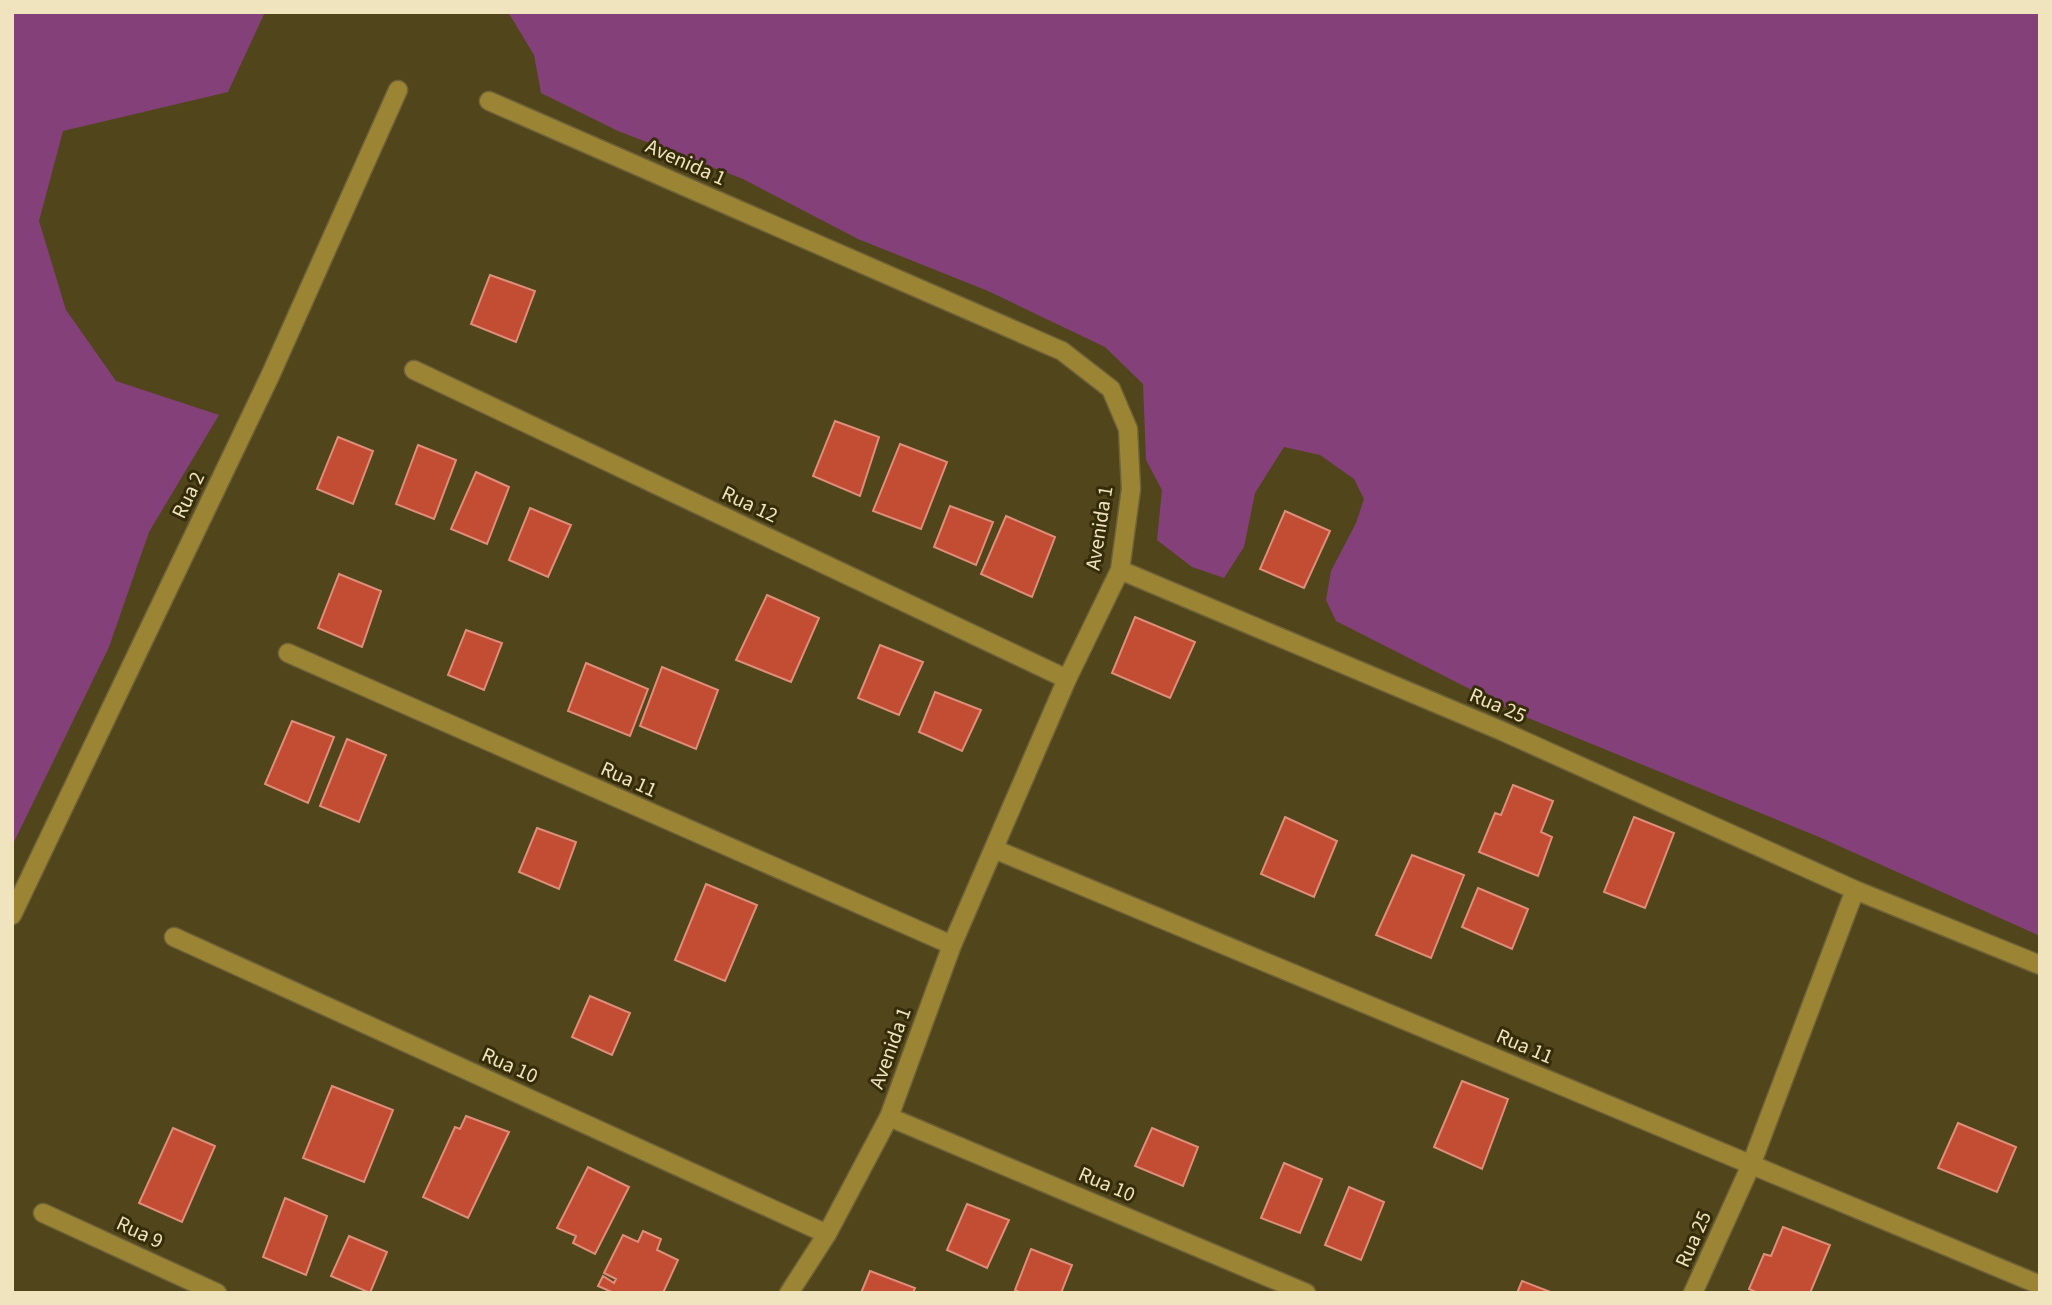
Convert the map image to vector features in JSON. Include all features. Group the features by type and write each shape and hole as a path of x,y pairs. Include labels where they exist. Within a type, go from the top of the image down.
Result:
{"street":[{"name":"Rua 2","path":"12,915 270,376 398,90"},
{"name":"Avenida 1","path":"489,101 1062,351 1111,389 1128,429 1130,489 1120,570 1067,679 952,945 889,1116 827,1234 789,1293"},
{"name":"Rua 12","path":"414,370 1067,679"},
{"name":"Rua 25","path":"1120,570 1502,731 1855,890 2040,965"},
{"name":"Rua 11","path":"288,653 952,945"},
{"name":"Rua 11","path":"993,849 2040,1285"},
{"name":"Rua 25","path":"1693,1293 1751,1166 1855,890"},
{"name":"Rua 10","path":"174,937 827,1234"},
{"name":"Rua 10","path":"889,1116 1306,1293"},
{"name":"Rua 9","path":"43,1213 217,1293"}],"shaded area":[{"path":"12,12 265,12 228,92 63,131 39,221 66,310 116,381 219,415 149,532 109,647 12,846"},
{"path":"508,12 2040,12 2040,936 1819,837 1521,715 1336,621 1326,600 1331,571 1356,523 1364,499 1354,479 1320,455 1284,447 1255,493 1244,547 1224,578 1192,567 1157,540 1162,490 1146,460 1143,384 1105,347 988,291 858,239 743,179 618,131 541,93 534,55"}],"building":[{"path":"490,275 535,291 516,342 471,324"},
{"path":"835,421 879,437 860,496 813,476"},
{"path":"338,437 373,451 353,504 317,489"},
{"path":"900,444 947,462 921,529 873,511"},
{"path":"418,445 456,460 434,519 396,504"},
{"path":"476,472 509,487 487,544 451,529"},
{"path":"950,506 993,522 976,565 934,547"},
{"path":"530,508 571,525 548,577 509,560"},
{"path":"1285,511 1330,531 1304,588 1260,569"},
{"path":"1006,516 1055,537 1032,597 981,574"},
{"path":"339,574 381,591 362,647 318,628"},
{"path":"767,595 819,618 791,682 736,660"},
{"path":"1135,617 1195,642 1170,698 1112,673"},
{"path":"466,630 502,643 484,690 448,675"},
{"path":"880,645 923,662 899,715 858,698"},
{"path":"586,663 648,689 630,736 568,711"},
{"path":"662,667 718,690 696,749 640,726"},
{"path":"935,692 981,710 962,751 919,732"},
{"path":"292,721 334,737 308,803 265,784"},
{"path":"347,739 386,755 359,822 320,806"},
{"path":"1513,785 1553,801 1541,832 1552,837 1538,876 1479,852 1495,813 1501,815"},
{"path":"1285,817 1337,841 1314,897 1261,874"},
{"path":"1634,817 1674,833 1645,908 1604,892"},
{"path":"537,828 576,842 559,889 519,872"},
{"path":"1412,855 1464,875 1431,958 1376,935"},
{"path":"706,884 757,905 725,981 675,960"},
{"path":"1478,888 1528,909 1512,949 1462,927"},
{"path":"590,996 630,1013 612,1055 572,1037"},
{"path":"1462,1081 1508,1099 1482,1169 1434,1147"},
{"path":"332,1086 393,1110 364,1182 303,1158"},
{"path":"466,1116 509,1132 468,1218 423,1197 455,1127 460,1129"},
{"path":"1958,1123 2016,1147 1997,1192 1938,1168"},
{"path":"173,1128 215,1146 182,1222 139,1203"},
{"path":"1152,1128 1198,1147 1183,1186 1135,1166"},
{"path":"1284,1163 1322,1179 1300,1233 1261,1218"},
{"path":"588,1167 629,1187 595,1254 573,1243 576,1236 557,1228"},
{"path":"1349,1187 1384,1202 1361,1260 1325,1245"},
{"path":"285,1198 327,1216 306,1275 263,1257"},
{"path":"967,1204 1009,1220 987,1268 947,1250"},
{"path":"1783,1227 1830,1245 1810,1293 1758,1293 1749,1289 1764,1254 1771,1256"},
{"path":"643,1231 661,1239 657,1250 678,1260 663,1293 614,1293 598,1286 603,1276 614,1283 616,1279 604,1273 623,1235 638,1242"},
{"path":"349,1236 387,1252 370,1293 331,1276"},
{"path":"1031,1249 1072,1265 1061,1293 1021,1293 1015,1290"},
{"path":"870,1271 915,1288 913,1293 861,1293"},
{"path":"1522,1281 1553,1293 1517,1293"}]}
